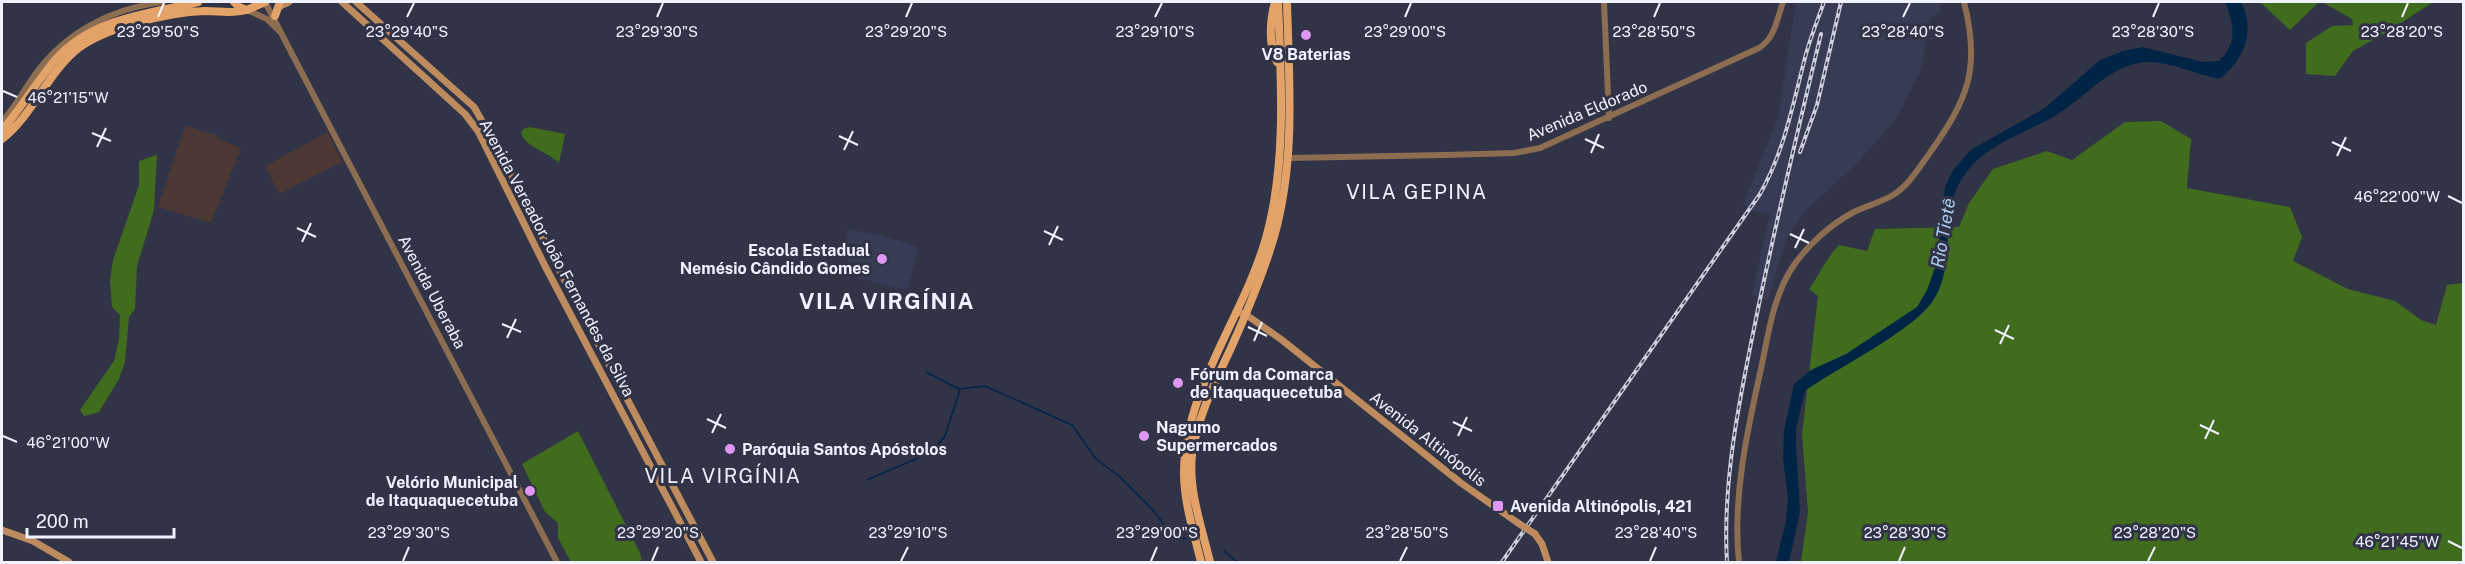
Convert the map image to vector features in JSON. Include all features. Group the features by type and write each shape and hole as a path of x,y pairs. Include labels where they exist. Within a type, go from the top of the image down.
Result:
{"main road":[{"path":"2,130 56,59 88,32 124,18 198,2"},
{"path":"234,2 247,10"},
{"path":"2,139 18,123 58,68 73,52 96,38 117,29 170,17 205,11 233,13 265,2"},
{"path":"274,16 279,4 289,2"},
{"name":"Avenida Vereador João Fernandes da Silva","path":"342,2 465,114 478,131 597,365 701,562"},
{"name":"Avenida Vereador João Fernandes da Silva","path":"356,2 474,107 501,154 713,562"},
{"path":"1201,562 1184,488 1185,459 1196,404 1259,258 1272,205 1280,149 1280,66 1276,2"},
{"path":"1210,562 1194,498 1192,457 1201,420 1259,282 1275,235 1288,158 1290,79 1287,2"},
{"path":"525,225 535,221"},
{"name":"Avenida Altinópolis","path":"1236,312 1245,314 1282,340 1461,483 1535,534 1542,544 1548,562"},
{"path":"1223,365 1234,335 1229,330"},
{"path":"597,365 607,359"},
{"path":"2,530 33,541 69,562"}],"street":[{"path":"2,121 35,75 70,37 92,23 111,15 142,4 163,2"},
{"name":"Avenida Uberaba","path":"265,2 556,562"},
{"path":"1604,2 1609,118"},
{"name":"Avenida Eldorado","path":"1288,158 1525,152 1558,141 1767,43 1783,2"},
{"path":"1739,562 1738,526 1745,451 1767,341 1782,287 1793,268 1814,243 1845,217 1884,200 1904,187 1951,121 1964,95 1972,55 1971,29 1964,2"},
{"name":"Avenida Uberaba","path":"247,10 267,19 282,34"}],"shaded area":[{"path":"1796,2 1941,2 1940,14 1931,16 1921,69 1896,119 1858,162 1805,211 1786,240 1768,301 1752,295 1770,214 1755,211 1743,205 1778,117"},
{"path":"185,126 217,135 217,138 241,148 211,223 158,207"},
{"path":"328,132 342,162 279,194 265,166"},
{"name":"Escola Estadual Nemésio Cândido Gomes","path":"847,229 881,235 919,247 907,290 857,278 848,271"}],"green space":[{"path":"2260,2 2319,2 2290,30"},
{"path":"2322,2 2433,2 2353,51 2335,76 2306,74 2306,43 2332,26 2353,25 2352,19"},
{"path":"2161,121 2191,139 2187,188 2290,207 2302,237 2293,261 2348,289 2395,301 2421,320 2436,325 2447,285 2463,283 2463,562 1801,562 1808,512 1802,434 1818,296 1809,289 1834,250 1839,245 1867,251 1875,229 1959,227 1969,203 1993,169 2047,151 2072,160 2125,122"},
{"path":"530,127 565,134 559,163 523,138 521,133 523,129"},
{"path":"157,155 154,210 137,266 135,309 129,317 125,362 119,379 99,412 84,416 80,410 114,361 119,339 120,315 112,307 110,280 113,260 139,185 139,161"},
{"path":"578,431 642,560 637,562 571,562 558,538 558,523 545,512 522,464"}],"water":[{"name":"Rio Tietê","path":"2225,2 2241,2 2247,23 2247,34 2241,54 2228,72 2219,79 2157,63 2148,62 2122,68 2058,114 1994,147 1968,170 1955,192 1951,206 1946,262 1939,289 1932,302 1908,325 1891,337 1805,391 1796,429 1800,512 1789,562 1776,562 1786,521 1788,497 1783,459 1784,431 1794,384 1811,370 1846,354 1917,307 1927,290 1937,262 1945,187 1953,170 1971,150 2045,108 2100,60 2142,47 2203,62 2219,61 2232,40 2231,18"}],"waterway":[{"path":"926,372 959,389 985,386 1072,425 1096,459 1119,476 1152,509 1169,531 1185,539"},
{"path":"867,480 932,452 945,436 960,390"},
{"path":"1224,551 1237,562"}],"railway":[{"path":"1502,562 1760,194 1782,143 1808,47 1824,2"},
{"path":"1800,152 1817,105 1841,2"},
{"path":"1727,562 1727,499 1739,403 1773,240 1821,34"}],"place":[{"name":"V8 Baterias","path":"1306,35"},
{"name":"Escola Estadual Nemésio Cândido Gomes","path":"882,259"},
{"name":"Fórum da Comarca de Itaquaquecetuba","path":"1178,383"},
{"name":"Nagumo Supermercados","path":"1144,436"},
{"name":"Paróquia Santos Apóstolos","path":"730,449"},
{"name":"Velório Municipal de Itaquaquecetuba","path":"530,491"},
{"name":"Avenida Altinópolis, 421","path":"1498,506"}],"district":[{"name":"VILA GEPINA","path":"1417,192"},
{"name":"VILA VIRGÍNIA","path":"887,301"},
{"name":"VILA VIRGÍNIA","path":"723,476"}]}
